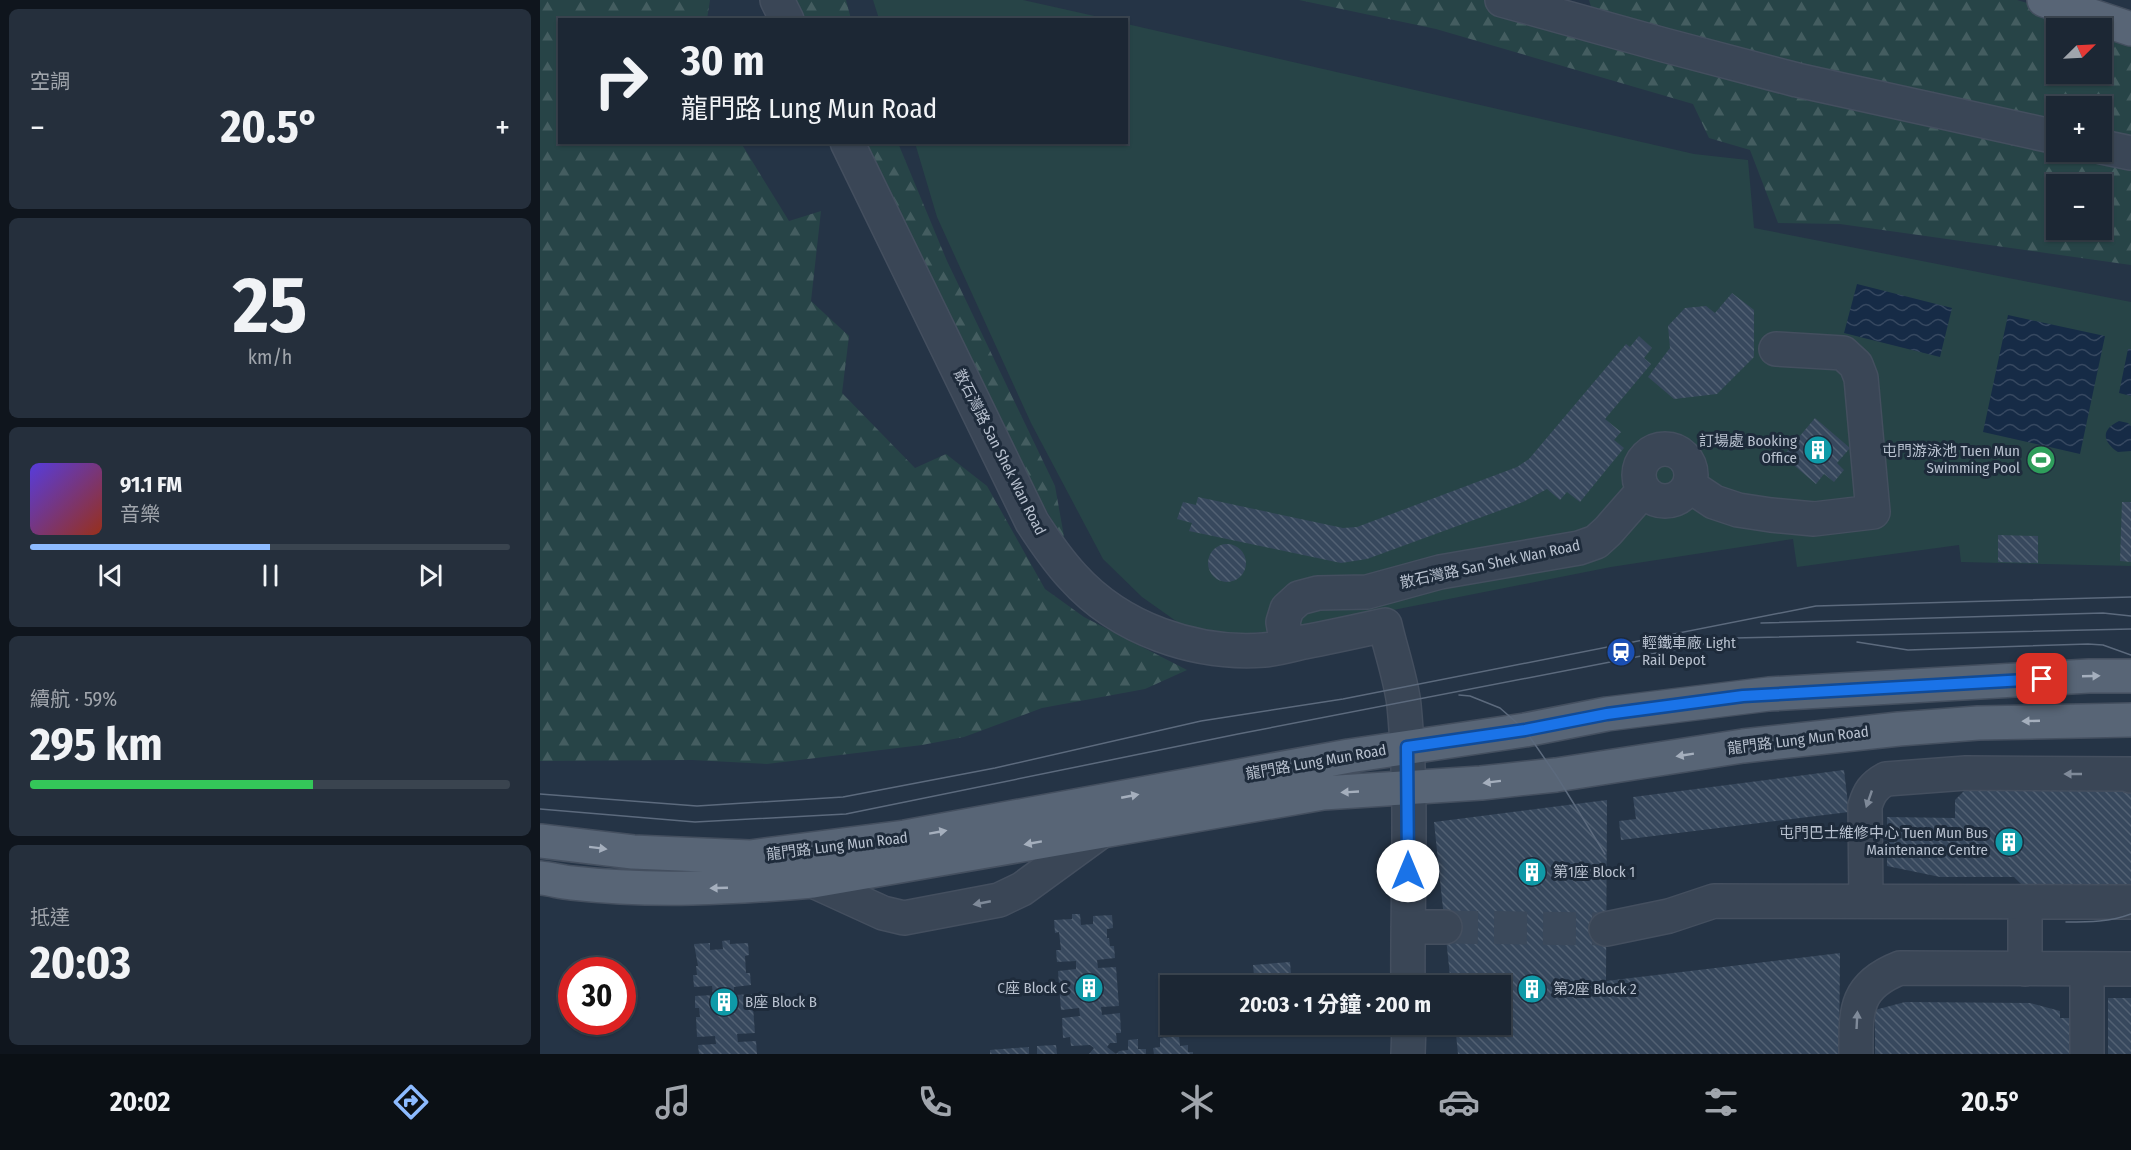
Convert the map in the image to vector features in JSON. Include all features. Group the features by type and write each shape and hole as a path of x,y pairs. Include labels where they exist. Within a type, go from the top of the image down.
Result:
{"main road":[{"path":"2044,0 2131,29"},
{"name":"龍門路 Lung Mun Road","path":"540,841 633,852 750,857 905,837 1407,747 1525,730 1607,714 1743,696 2066,677 2131,676"},
{"name":"龍門路 Lung Mun Road","path":"540,878 572,883 687,889 813,881 1323,793 1408,789 1545,776 1743,746 1860,732 1978,723 2131,720"},
{"path":"540,900 572,883"}],"street":[{"path":"777,0 786,18"},
{"path":"1502,0 1797,80 2046,135"},
{"name":"散石灣路 San Shek Wan Road","path":"848,144 1032,522 1051,552 1074,579 1100,602 1130,621 1162,636 1196,646 1231,651 1266,650 1385,625 1403,703 1407,747"},
{"path":"2112,149 2131,153"},
{"path":"1689,486 1714,502 1738,510 1771,515 1814,519 1873,512 1861,378 1856,365 1844,353 1776,349"},
{"path":"1671,449 1686,459 1690,467 1689,486 1679,498 1664,502 1649,497 1643,491 1639,482 1640,464 1653,451 1671,449"},
{"name":"散石灣路 San Shek Wan Road","path":"1287,646 1283,622 1287,609 1299,598 1318,593 1367,592 1440,572 1579,548 1596,542 1643,491"},
{"path":"1407,747 1408,975"},
{"path":"1866,901 1865,806 1868,795 1875,785 1886,779 1966,773 2129,774 2131,776"},
{"path":"813,881 883,913 904,918 999,900 1023,889 1103,830"},
{"path":"1606,929 1669,916 1714,901 2131,902"},
{"path":"2025,902 2025,969"},
{"path":"1408,927 1445,927"},
{"path":"1857,1054 1856,1012 1868,989 1883,976 1900,968 2131,969"},
{"path":"2087,969 2087,1054"},
{"path":"1408,1035 1408,1054"}],"green space":[{"path":"540,0 710,0 707,18 558,18 558,144 742,144 789,221 821,211 811,301 849,336 842,393 915,468 946,454 987,486 1045,589 1084,617 1187,670 1145,689 1042,708 964,737 922,745 767,764 692,760 540,761"},
{"path":"792,0 846,0 851,18 800,18"},
{"path":"873,0 1023,0 1104,18 879,18"},
{"path":"1299,0 1485,0 1598,30 1589,0 2017,0 2078,18 2046,18 2046,84 2112,84 2112,33 2131,43 2131,265 1840,224 1778,223 1750,150 1709,138 1693,104 1436,29"},
{"path":"1128,24 1694,154 1748,160 1754,228 2131,302 2131,566 1961,562 1959,545 1797,567 1793,539 1611,567 1292,630 1238,634 1183,626 1142,597 1103,559 1031,423 937,217 915,144 1128,144"},
{"path":"861,144 898,144 947,261 1055,486 1065,542 1029,481"}],"water":[{"path":"1857,284 1952,308 1940,357 1844,333"},
{"path":"2008,315 2105,336 2080,454 1983,432"},
{"path":"2128,349 2131,349 2131,396 2119,393"},
{"path":"2119,421 2131,426 2131,451 2118,452 2107,440 2106,432"}],"building":[{"path":"1732,293 1754,310 1754,357 1717,394 1674,399 1648,377 1670,348 1668,326 1685,308 1706,306 1715,313"},
{"path":"1639,336 1652,348 1644,358 1651,364 1605,419 1621,432 1614,440 1624,448 1580,502 1567,492 1560,500 1547,489 1523,502 1367,559 1341,563 1189,531 1192,523 1177,519 1183,502 1196,505 1198,497 1343,528 1357,527 1517,467 1529,459 1626,344 1630,347"},
{"name":"訂場處 Booking Office","path":"1815,418 1850,448 1837,463 1844,470 1834,482 1824,474 1816,484 1783,456"},
{"path":"2122,502 2131,502 2131,562 2120,561"},
{"path":"1998,535 2038,536 2038,563 1998,562"},
{"path":"1227,544 1241,549 1246,563 1241,577 1227,582 1213,577 1208,563 1213,549"},
{"path":"1844,770 1849,812 1621,840 1619,821 1636,819 1633,797"},
{"name":"屯門巴士維修中心 Tuen Mun Bus Maintenance Centre","path":"1971,784 2124,785 2131,792 2131,890 2027,890 2014,877 1940,877 1887,866 1887,817 1955,818 1955,800"},
{"path":"1607,800 1606,981 1840,953 1839,1054 1458,1054 1456,1035 1511,1035 1511,975 1450,975 1434,822"},
{"name":"C座 Block C","path":"1072,914 1080,914 1081,925 1093,924 1093,916 1112,915 1113,928 1107,929 1107,938 1109,938 1110,946 1114,946 1115,958 1097,960 1098,968 1116,967 1119,1006 1101,1007 1102,1015 1120,1013 1121,1033 1116,1033 1117,1043 1110,1043 1107,1047 1116,1054 1089,1054 1094,1048 1090,1045 1071,1046 1070,1037 1063,1038 1062,1018 1080,1016 1079,1008 1061,1010 1058,971 1076,969 1076,961 1057,962 1056,950 1061,950 1059,932 1055,933 1054,920 1072,919"},
{"name":"B座 Block B","path":"730,940 730,944 748,943 749,955 745,956 746,973 750,973 751,985 734,987 734,995 752,994 755,1033 737,1034 738,1042 756,1041 757,1054 699,1054 698,1045 716,1044 715,1036 697,1037 696,1017 700,1017 699,1008 695,1008 695,996 713,995 712,986 694,987 693,975 697,975 696,966 698,966 694,944 710,943 710,950 723,949 722,941"},
{"path":"1290,962 1291,975 1254,975 1253,965"},
{"path":"2108,998 2131,998 2131,1054 2108,1054"},
{"path":"1905,1002 2030,1003 2060,1011 2060,1018 2077,1018 2077,1054 1875,1054 1875,1010"},
{"path":"1179,1036 1180,1046 1188,1045 1188,1052 1193,1052 1193,1054 1154,1054 1153,1048 1160,1047 1160,1038"},
{"path":"1138,1039 1138,1049 1146,1049 1146,1054 1116,1054 1119,1051 1128,1050 1128,1040"},
{"path":"1056,1045 1057,1054 1037,1054 1037,1046"},
{"path":"1029,1047 1029,1054 990,1054 990,1050"}],"tunnel":[{"path":"1445,927 1606,929"}],"tram line":[{"path":"540,794 697,806 843,797 995,768 1201,721 1343,699 1816,606 2131,597"},
{"path":"1761,623 2103,613 2131,616"},
{"path":"540,809 695,822 846,814 1238,734 1734,638 2131,629"},
{"path":"1857,642 1908,650 2088,644 2103,645 2131,655"},
{"path":"1459,695 1470,696 1500,708 1525,730 1605,854"},
{"path":"2066,922 2091,922 2131,914"}],"place":[{"name":"訂場處 Booking Office","path":"1818,450"},
{"name":"屯門游泳池 Tuen Mun Swimming Pool","path":"2041,460"},
{"name":"輕鐵車廠 Light Rail Depot","path":"1621,652"},
{"name":"屯門巴士維修中心 Tuen Mun Bus Maintenance Centre","path":"2009,842"},
{"name":"第1座 Block 1","path":"1532,872"},
{"name":"C座 Block C","path":"1089,988"},
{"name":"第2座 Block 2","path":"1532,989"},
{"name":"B座 Block B","path":"724,1002"}],"route":[{"path":"1408,871 1407,747 1525,730 1607,714 1743,696 2042,679"}]}
